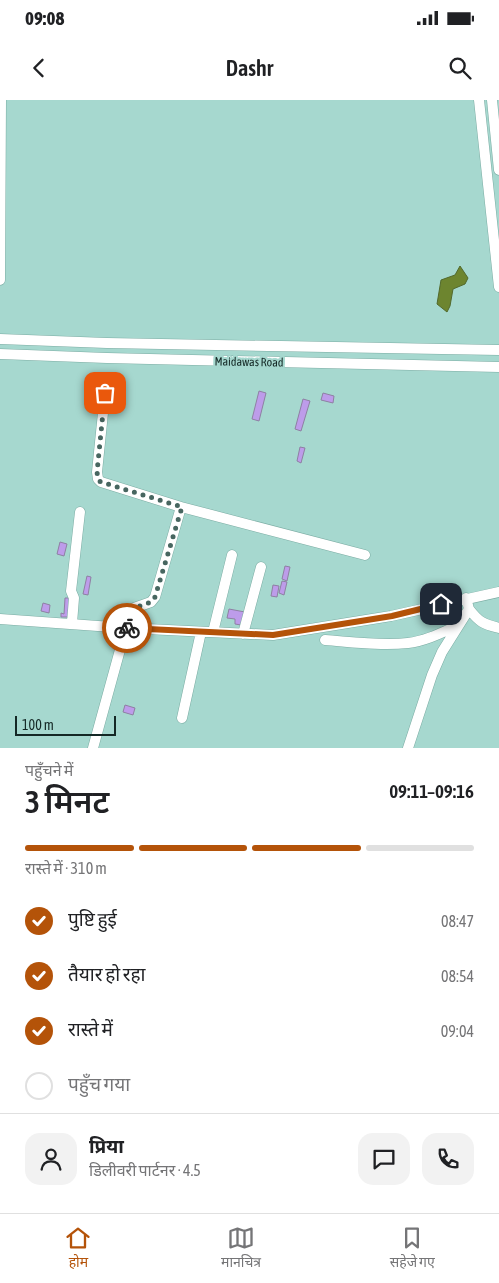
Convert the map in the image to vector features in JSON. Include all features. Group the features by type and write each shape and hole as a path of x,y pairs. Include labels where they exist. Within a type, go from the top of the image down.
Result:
{"street":[{"path":"0,280 1,100"},
{"path":"479,100 499,288"},
{"path":"492,100 499,170"},
{"path":"0,334 0,339"},
{"name":"Maidawas Road","path":"0,339 107,343 499,350"},
{"name":"Maidawas Road","path":"0,354 126,359 499,367"},
{"path":"104,381 105,393 97,472 98,480 182,507 365,555"},
{"path":"93,748 123,628 134,608 151,602 155,597 182,507"},
{"path":"72,624 74,598 71,591 80,512"},
{"path":"213,632 232,555"},
{"path":"243,634 261,567"},
{"path":"0,619 123,628 273,635 468,603 499,592"},
{"path":"408,748 432,675 442,652 459,625 468,603"},
{"path":"468,603 475,617 485,625 499,628"},
{"path":"326,640 380,644 408,643 428,638 459,625"},
{"path":"182,718 202,632"}],"shaded area":[{"path":"460,266 468,278 465,284 453,289 447,312 437,304 441,280 455,275"}],"building":[{"path":"259,391 266,393 259,421 252,419"},
{"path":"323,393 334,396 333,403 321,400"},
{"path":"303,399 310,401 301,431 295,429"},
{"path":"300,447 305,448 301,463 297,461"},
{"path":"60,542 67,544 64,556 57,554"},
{"path":"285,566 290,567 287,581 282,579"},
{"path":"87,576 91,577 88,595 83,594"},
{"path":"282,581 287,582 284,595 279,593"},
{"path":"273,585 279,586 277,597 271,596"},
{"path":"65,598 72,598 72,617 61,617 61,613 64,614"},
{"path":"43,603 50,605 49,613 41,611"},
{"path":"229,609 245,612 241,625 235,624 235,619 227,618"},
{"path":"125,705 135,708 133,715 123,712"}],"way so far":[{"path":"105,393 97,472 98,480 182,507 155,597 151,602 134,608 120,627 127,628"}],"route":[{"path":"127,628 273,635 392,616 441,604"}]}
